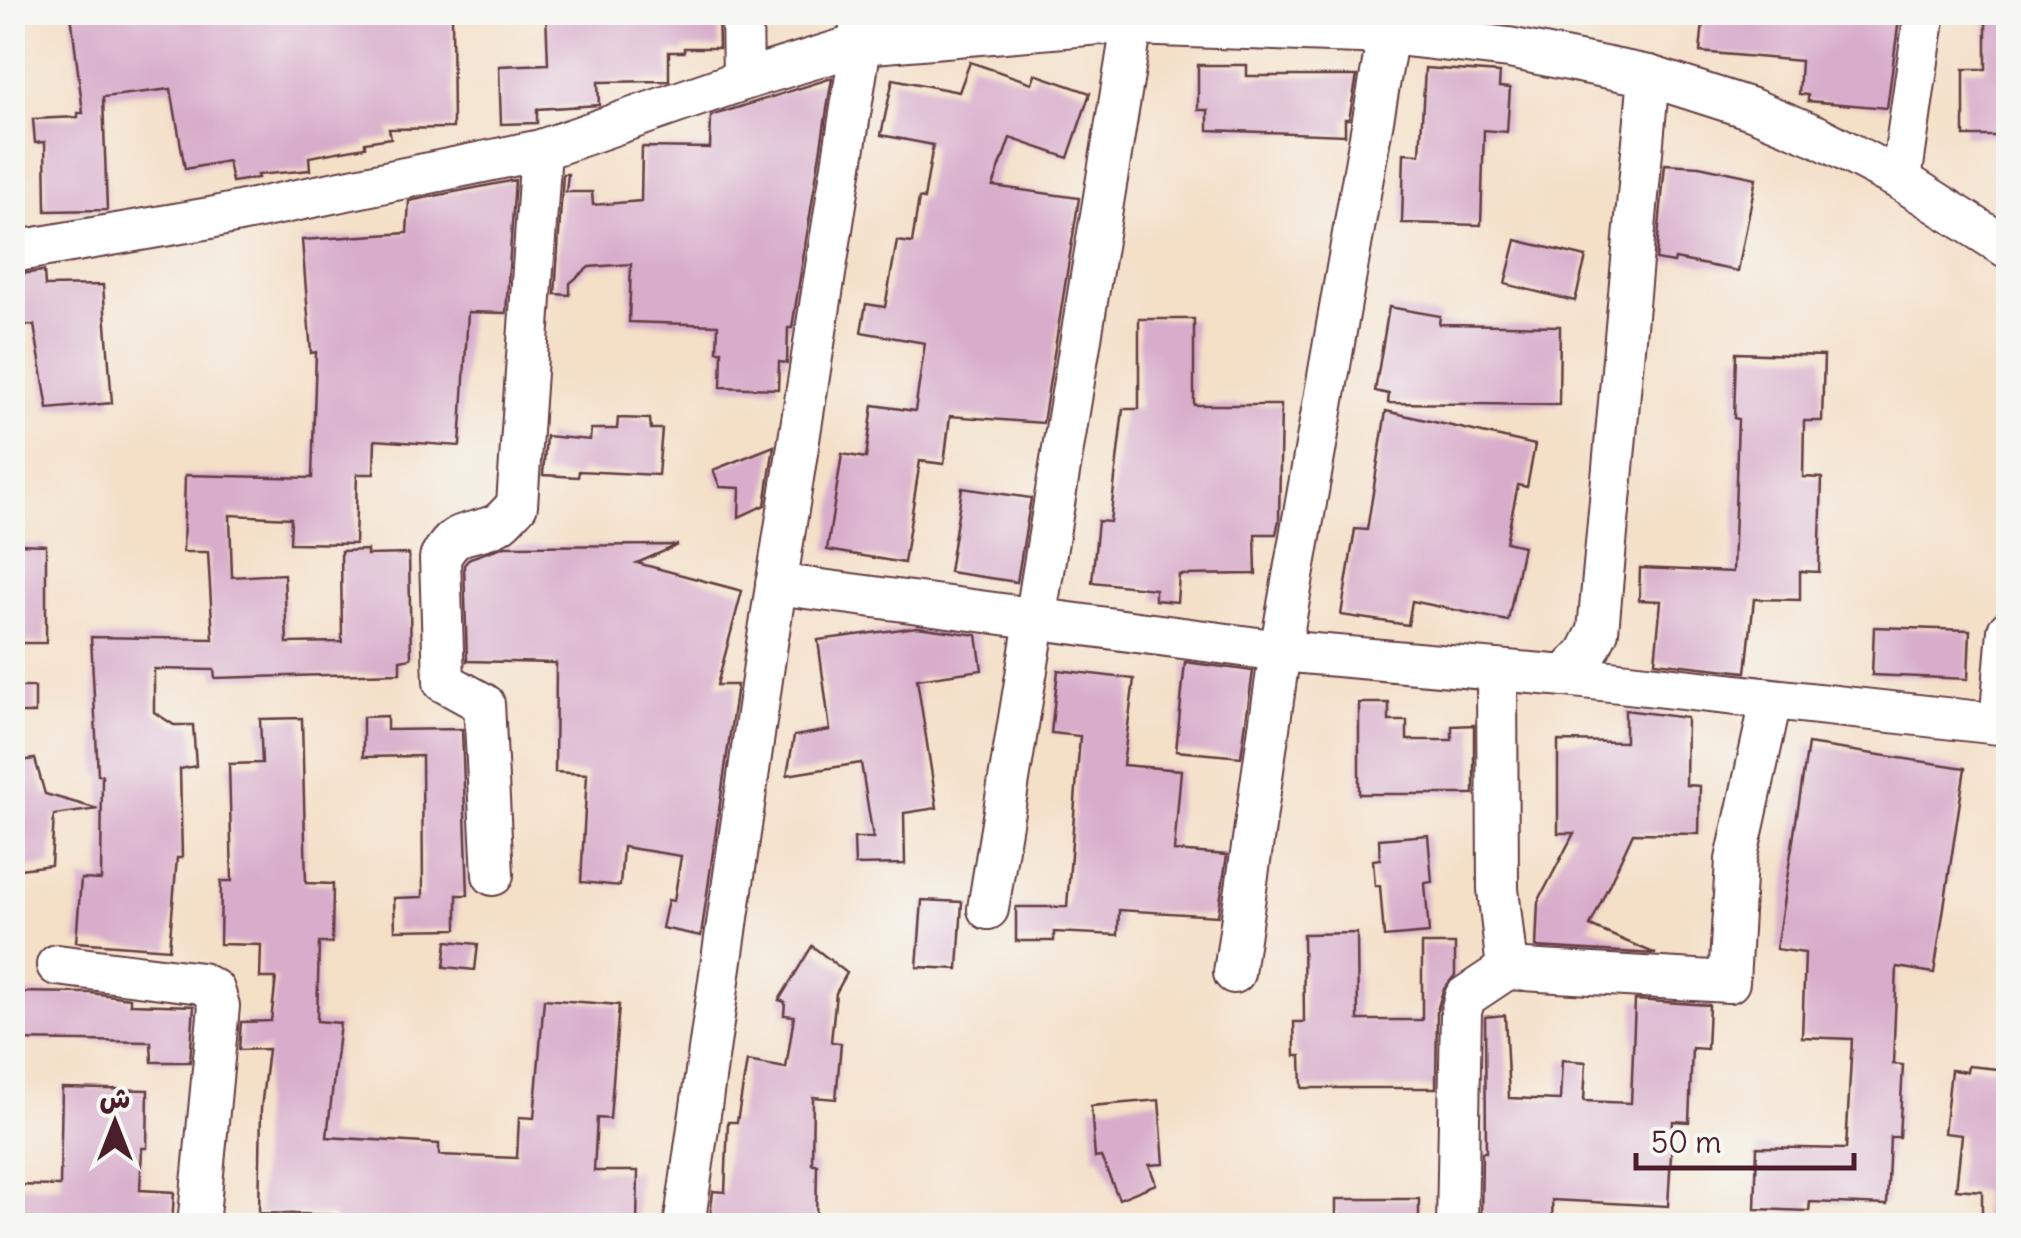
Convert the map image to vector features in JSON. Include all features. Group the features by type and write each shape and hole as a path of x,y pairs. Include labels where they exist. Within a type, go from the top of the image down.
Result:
{"street":[{"path":"742,12 744,80"},
{"path":"1901,180 1925,12"},
{"path":"988,909 1035,618 1110,21"},
{"path":"12,252 210,218 540,150 744,80 860,28 1110,21 1388,34 1509,48 1649,76 1752,109 1816,136 1901,180 2008,248"},
{"path":"684,1226 860,28"},
{"path":"1234,973 1280,651 1388,34"},
{"path":"1565,676 1587,653 1598,630 1649,76"},
{"path":"493,875 484,704 444,682 440,558 448,543 462,533 496,526 517,505 540,150"},
{"path":"1968,222 2008,210"},
{"path":"776,584 1280,651 1565,676 2004,725 2008,630"},
{"path":"1497,670 1498,889 1508,969"},
{"path":"1457,1226 1464,996 1508,969 1728,982 1736,860 1771,700"},
{"path":"56,965 201,983 214,990 219,1006 198,1226"}],"building":[{"path":"452,12 453,128 389,129 391,138 309,157 310,170 257,175 258,178 232,182 228,161 185,169 171,89 103,97 107,210 46,211 45,142 35,143 33,119 78,117 78,113 83,113 71,14"},
{"path":"546,12 718,12 719,48 669,52 669,81 598,82 599,105 537,109 537,123 501,124 499,66 548,64"},
{"path":"1704,12 1900,12 1887,108 1808,101 1808,95 1799,94 1801,61 1700,52"},
{"path":"1986,12 2008,12 2008,136 1964,136 1964,69 1986,69"},
{"path":"970,62 1032,83 1035,74 1090,93 1068,158 1010,138 993,186 1079,198 1043,423 950,416 944,464 920,461 904,563 827,550 842,454 866,458 873,405 915,411 925,343 861,332 866,304 885,307 897,241 912,243 933,145 881,135 893,79 959,92"},
{"path":"1198,65 1247,65 1247,76 1357,76 1349,119 1345,119 1345,135 1208,130 1208,110 1198,110"},
{"path":"1425,68 1500,73 1499,87 1510,88 1507,132 1484,130 1481,225 1402,223 1404,153 1420,154"},
{"path":"832,78 792,328 788,328 787,363 779,362 778,389 721,387 718,325 629,322 631,264 589,267 570,283 570,295 555,294 563,174 568,174 566,192 592,192 593,205 641,201 642,147 710,148 711,116"},
{"path":"1665,164 1699,166 1756,178 1738,271 1675,259 1674,263 1656,260"},
{"path":"515,180 506,313 468,312 460,446 375,440 374,474 357,474 355,544 290,543 291,518 230,515 232,577 284,574 287,643 342,642 341,551 409,554 411,658 400,660 400,673 215,678 214,670 154,669 154,712 174,725 193,725 196,766 180,769 182,858 177,858 169,949 76,942 81,879 101,880 102,775 98,775 91,637 213,639 208,552 183,552 185,475 312,478 316,352 311,353 302,240 407,233 409,201"},
{"path":"1516,240 1586,257 1575,301 1505,284"},
{"path":"44,271 45,286 103,285 112,403 48,409 34,325 12,326 12,275"},
{"path":"1389,307 1440,316 1439,324 1560,326 1559,405 1388,403 1389,394 1375,391"},
{"path":"1139,319 1194,319 1194,405 1281,405 1279,520 1276,534 1255,534 1256,574 1179,575 1177,602 1155,600 1155,589 1092,582 1098,521 1110,522 1123,409 1139,409"},
{"path":"1736,353 1824,356 1822,421 1804,421 1803,477 1822,478 1819,572 1800,571 1800,600 1754,599 1746,672 1655,662 1661,601 1639,600 1640,568 1733,572"},
{"path":"1386,411 1535,445 1527,487 1518,485 1506,542 1523,546 1508,621 1412,601 1408,625 1341,615 1355,529 1367,530"},
{"path":"618,418 650,419 651,429 662,429 658,475 579,471 578,477 543,475 546,436 590,440 591,429 617,429"},
{"path":"774,446 765,505 739,517 740,488 720,487 713,470"},
{"path":"962,488 1031,498 1017,582 949,572"},
{"path":"19,544 46,545 46,643 12,643 12,602 18,602"},
{"path":"678,545 637,563 742,591 717,685 737,685 701,936 662,928 668,900 674,901 681,856 623,847 620,886 581,882 587,774 555,772 556,663 467,661 464,565 470,558 505,546"},
{"path":"917,627 977,635 982,670 917,679 937,808 904,813 905,864 855,865 854,838 873,838 861,763 787,775 794,736 830,730 818,640"},
{"path":"1874,627 1970,630 1968,679 1872,675"},
{"path":"1185,662 1253,671 1241,757 1176,751"},
{"path":"1058,670 1134,679 1123,765 1181,770 1174,851 1227,855 1218,916 1119,910 1118,935 1054,932 1054,941 1016,941 1016,907 1067,907 1080,736 1051,733"},
{"path":"12,687 35,687 35,713 12,713"},
{"path":"1359,703 1389,703 1389,721 1407,721 1407,740 1452,740 1452,726 1474,725 1474,794 1359,794"},
{"path":"1625,710 1687,718 1686,785 1700,786 1699,834 1633,833 1590,926 1656,954 1536,947 1538,902 1574,833 1558,833 1558,741 1625,742"},
{"path":"387,716 387,730 462,729 468,895 457,895 457,929 395,930 394,898 423,897 422,756 363,757 363,717"},
{"path":"302,718 306,883 333,884 332,943 319,943 317,1021 340,1023 327,1137 439,1144 439,1155 517,1158 519,1117 534,1118 544,999 619,1005 610,1119 597,1118 594,1171 638,1171 637,1226 333,1226 334,1215 259,1213 261,1109 268,1049 239,1050 241,1022 271,1021 276,978 260,978 261,945 220,944 221,881 232,881 229,764 262,763 260,719"},
{"path":"1808,744 1965,768 1934,973 1897,967 1893,1064 1903,1065 1899,1137 1890,1137 1887,1205 1810,1202 1809,1211 1755,1209 1757,1147 1846,1149 1852,1039 1802,1037 1805,953 1776,949"},
{"path":"35,759 45,794 98,809 54,815 51,865 12,870 12,762"},
{"path":"1428,835 1432,882 1425,883 1429,933 1384,937 1380,886 1375,886 1373,860 1380,859 1379,839"},
{"path":"922,900 962,902 958,969 917,967"},
{"path":"1357,933 1358,1020 1422,1020 1422,944 1455,944 1455,975 1443,990 1437,1011 1436,1088 1302,1088 1301,1056 1295,1056 1294,1022 1304,1022 1303,934"},
{"path":"447,941 478,944 475,970 444,967"},
{"path":"812,946 847,973 836,993 831,1042 841,1043 836,1099 813,1097 816,1226 709,1226 713,1191 725,1192 728,1122 737,1122 747,1061 786,1068 794,1016 784,1015 785,1002 779,1000"},
{"path":"12,992 91,993 130,998 130,1004 194,1006 190,1062 152,1062 151,1042 12,1040"},
{"path":"1635,1000 1709,1005 1707,1049 1692,1048 1689,1122 1673,1121 1668,1206 1552,1200 1553,1226 1481,1226 1482,1152 1486,1152 1485,1017 1505,1015 1509,1098 1560,1100 1562,1060 1586,1062 1584,1101 1631,1103"},
{"path":"1968,1066 2008,1070 2003,1202 2008,1202 2008,1226 1982,1226 1982,1191 1956,1189 1962,1135 1944,1133 1951,1070 1967,1072"},
{"path":"62,1088 148,1090 147,1148 142,1148 140,1190 174,1192 172,1226 12,1220 12,1185 60,1186"},
{"path":"1159,1100 1164,1164 1149,1165 1156,1184 1119,1199 1101,1157 1095,1158 1091,1106"},
{"path":"1336,1199 1419,1199 1419,1226 1336,1226"}]}
